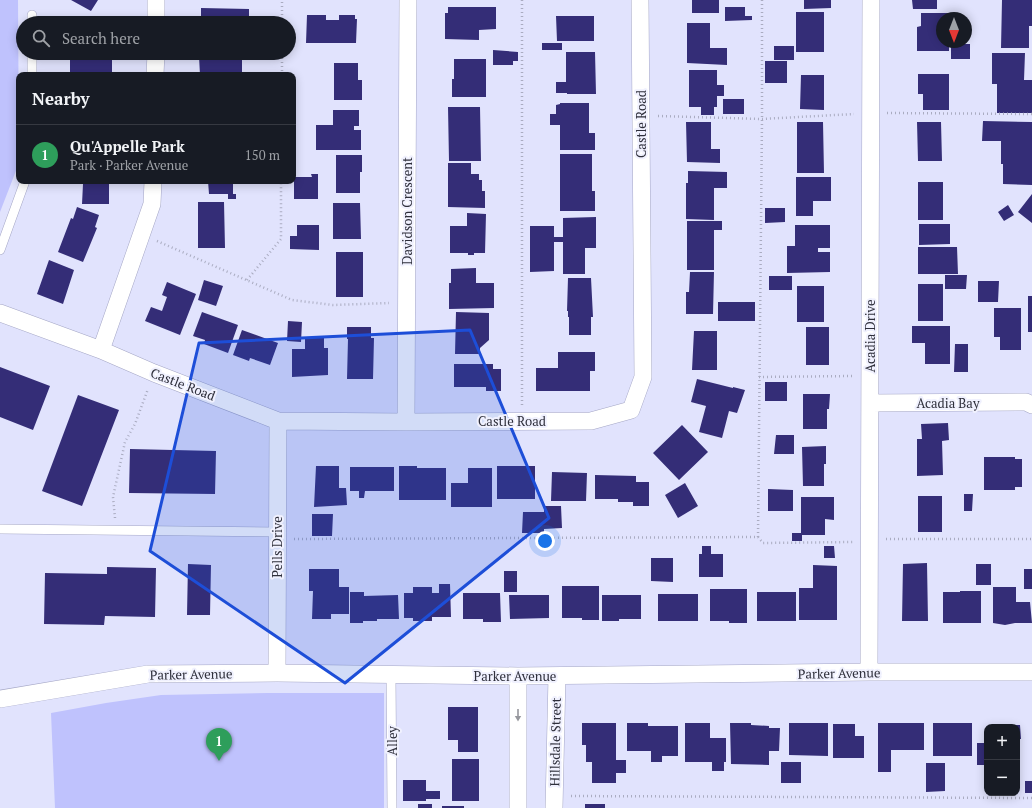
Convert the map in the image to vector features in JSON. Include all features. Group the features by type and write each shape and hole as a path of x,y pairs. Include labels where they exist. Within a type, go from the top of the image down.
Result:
{"street":[{"path":"156,0 156,16"},
{"name":"Davidson Crescent","path":"406,422 408,0"},
{"name":"Castle Road","path":"0,312 101,350 154,373 278,421 591,421 631,410 643,377 640,0"},
{"name":"Acadia Drive","path":"869,672 871,0"},
{"path":"155,72 156,60"},
{"path":"101,350 152,204 153,184"},
{"name":"Acadia Bay","path":"870,403 1030,401"},
{"name":"Pells Drive","path":"277,673 278,421"},
{"name":"Parker Avenue","path":"0,699 148,674 277,673 557,676 869,672 1032,672"},
{"path":"518,676 518,808"},
{"name":"Hillsdale Street","path":"554,802 557,676"}],"lane":[{"path":"32,60 32,72"},
{"path":"0,250 24,184"},
{"path":"0,529 116,530 278,536"},
{"name":"Alley","path":"391,674 392,808"}],"path":[{"path":"282,0 282,16"},
{"path":"522,0 522,421"},
{"path":"758,537 762,0"},
{"path":"282,60 282,72"},
{"path":"641,116 762,119 871,113 1032,114"},
{"path":"247,280 281,239 281,184"},
{"path":"142,234 292,300 333,304 407,303"},
{"path":"116,530 113,497 125,442 135,424 154,373"},
{"path":"759,377 870,376"},
{"path":"278,536 758,537 763,542 1032,539"},
{"path":"554,802 1032,798"}],"highlighted area":[{"path":"470,330 549,518 345,683 150,551 199,343"}],"shaded area":[{"path":"0,0 18,0 18,16 16,16 16,60 18,60 18,72 16,72 16,171 0,212"},
{"path":"384,693 384,808 55,808 51,713 161,695"}],"building":[{"path":"71,0 98,0 91,11"},
{"path":"692,0 719,0 719,13 692,13"},
{"path":"804,0 831,0 831,8 804,9"},
{"path":"912,0 937,0 937,9 913,9"},
{"path":"1002,0 1032,0 1032,26 1029,26 1029,48 1001,48"},
{"path":"448,7 496,7 496,29 479,30 479,40 445,39 445,13 448,13"},
{"path":"725,7 745,7 745,16 752,16 752,20 725,21"},
{"path":"201,8 249,9 249,16 201,16"},
{"path":"796,12 824,12 824,52 796,52"},
{"path":"921,13 936,13 936,48 949,48 949,51 917,51 917,27 921,26"},
{"path":"307,15 326,15 326,20 339,20 339,15 355,15 355,19 357,19 356,43 306,43"},
{"path":"556,16 594,16 594,41 557,41"},
{"path":"687,23 710,23 710,48 727,48 727,65 687,63"},
{"path":"542,43 562,43 562,50 542,50"},
{"path":"774,46 794,46 794,60 774,60"},
{"path":"951,48 970,48 970,59 951,59"},
{"path":"493,50 518,52 518,61 513,61 513,65 493,65"},
{"path":"566,52 595,52 596,94 556,93 556,82 566,82"},
{"path":"992,53 1025,53 1024,80 1032,80 1032,113 997,113 997,84 992,84"},
{"path":"454,59 486,59 486,97 452,97"},
{"path":"70,60 112,60 112,72 70,72"},
{"path":"199,60 242,60 242,72 200,72"},
{"path":"765,61 787,61 787,83 765,83"},
{"path":"334,63 358,63 358,80 362,80 362,100 334,100"},
{"path":"689,70 717,70 717,85 724,85 724,96 717,96 717,107 714,107 714,115 701,115 701,107 689,107"},
{"path":"918,74 949,74 949,110 923,110 923,94 918,94"},
{"path":"801,75 824,75 824,110 800,109"},
{"path":"723,99 744,99 744,114 723,114"},
{"path":"560,103 589,103 589,133 595,133 595,150 560,150 560,125 550,125 550,114 556,114 556,105"},
{"path":"448,107 480,107 481,161 449,161"},
{"path":"333,110 359,110 359,126 354,126 354,130 361,130 361,150 316,150 316,125 333,125"},
{"path":"983,121 1032,122 1032,185 1003,184 1001,141 982,141"},
{"path":"686,122 711,122 711,149 720,149 720,163 687,162"},
{"path":"797,122 823,122 824,173 797,173"},
{"path":"917,122 941,122 942,161 918,161"},
{"path":"560,154 592,154 592,191 595,191 595,211 560,211"},
{"path":"336,155 362,155 360,193 336,193"},
{"path":"448,163 471,163 471,174 479,174 479,180 482,180 482,191 485,191 485,208 448,207"},
{"path":"688,171 727,172 727,188 714,188 714,220 686,219 686,183 688,183"},
{"path":"311,174 318,174 318,199 294,199 294,184 296,184 296,177 312,177"},
{"path":"796,177 831,177 831,201 813,201 813,216 796,216"},
{"path":"918,182 943,182 943,220 918,220"},
{"path":"83,184 109,184 109,204 82,204"},
{"path":"208,184 233,184 233,194 236,194 236,199 228,199 228,194 209,194"},
{"path":"1032,194 1032,223 1018,212"},
{"path":"198,202 224,202 225,248 198,248"},
{"path":"333,203 360,203 361,239 333,239"},
{"path":"1008,205 1014,215 1004,221 998,212"},
{"path":"77,207 99,215 95,227 97,228 83,262 58,252 71,218 73,219"},
{"path":"765,208 785,208 785,222 765,223"},
{"path":"467,213 486,214 485,253 474,253 474,255 468,255 468,253 450,253 450,226 467,226"},
{"path":"596,217 596,248 585,248 585,274 563,274 563,242 554,242 554,271 530,272 530,226 554,226 554,237 563,237 563,218"},
{"path":"687,221 722,221 722,230 714,230 714,270 687,270"},
{"path":"919,224 950,224 950,244 919,245"},
{"path":"297,225 319,225 319,250 290,249 290,236 297,236"},
{"path":"795,225 830,225 830,248 818,248 818,252 830,252 830,272 787,273 787,246 795,246"},
{"path":"918,247 957,247 958,274 918,274"},
{"path":"336,252 363,252 363,297 336,297"},
{"path":"49,260 74,270 63,304 37,294"},
{"path":"476,268 476,283 494,283 494,308 449,309 449,283 451,283 451,269"},
{"path":"690,272 714,272 713,314 686,314 686,292 689,292"},
{"path":"945,275 967,275 966,289 945,289"},
{"path":"769,276 792,276 792,290 769,290"},
{"path":"568,278 591,278 593,317 591,317 591,335 569,335 569,317 567,311"},
{"path":"204,280 223,286 216,306 198,300"},
{"path":"978,281 999,281 998,302 978,302"},
{"path":"167,282 196,294 180,335 145,321 151,307 162,311 167,297 162,295"},
{"path":"918,284 943,284 943,321 918,321"},
{"path":"797,286 824,286 824,322 797,322"},
{"path":"1028,296 1032,296 1032,332 1028,332"},
{"path":"718,302 755,302 755,321 718,321"},
{"path":"994,308 1021,308 1021,350 1000,350 1000,337 994,337"},
{"path":"202,312 238,325 228,353 204,344 205,340 193,336"},
{"path":"456,312 489,313 489,340 480,348 480,354 455,354"},
{"path":"288,321 302,322 301,342 287,341"},
{"path":"912,326 950,326 950,364 925,364 925,343 912,343"},
{"path":"347,327 371,327 371,338 374,338 373,379 347,379"},
{"path":"806,327 829,327 829,365 806,365"},
{"path":"242,330 278,343 270,365 250,358 249,361 233,355"},
{"path":"694,331 717,331 717,370 692,370"},
{"path":"305,338 324,338 324,348 328,348 328,375 292,377 292,349 305,349"},
{"path":"955,344 968,344 968,372 954,372"},
{"path":"558,352 595,352 595,371 590,371 590,391 536,391 536,368 558,368"},
{"path":"454,364 493,364 493,369 501,369 501,391 486,391 486,387 454,387"},
{"path":"0,367 50,386 33,430 0,417"},
{"path":"697,379 745,390 737,413 729,411 722,438 699,432 706,406 691,402"},
{"path":"765,382 787,382 787,401 765,401"},
{"path":"803,394 830,394 829,409 827,409 827,429 803,429"},
{"path":"78,395 119,410 82,506 42,491"},
{"path":"948,423 949,440 942,441 943,475 917,476 917,439 922,439 921,424"},
{"path":"682,425 708,452 679,480 653,453"},
{"path":"776,435 794,435 794,454 774,454"},
{"path":"826,446 824,486 803,486 802,447"},
{"path":"130,449 216,451 215,494 129,493"},
{"path":"984,457 1015,457 1015,459 1022,459 1022,487 1015,487 1015,490 984,490"},
{"path":"316,466 339,466 339,488 346,488 347,505 314,507"},
{"path":"399,466 417,466 417,468 446,468 446,500 399,500"},
{"path":"497,466 535,466 535,499 497,499"},
{"path":"350,467 394,467 394,491 365,491 364,498 359,498 359,491 350,491"},
{"path":"468,468 492,468 492,507 451,507 451,483 468,483"},
{"path":"552,472 587,473 586,501 551,501"},
{"path":"595,475 636,476 636,482 649,482 649,506 633,506 633,502 618,502 618,499 595,499"},
{"path":"685,483 698,506 678,518 665,495"},
{"path":"768,489 793,490 793,511 768,511"},
{"path":"964,494 973,494 972,511 964,511"},
{"path":"918,496 942,496 942,532 918,532"},
{"path":"801,497 834,497 834,520 825,519 825,535 802,535 802,541 792,541 792,533 801,533"},
{"path":"544,506 561,506 562,528 544,529 544,533 522,533 523,512 544,512"},
{"path":"312,514 333,514 332,536 312,536"},
{"path":"702,546 711,546 711,554 723,554 723,577 699,577 699,554 702,554"},
{"path":"824,546 834,546 835,558 824,558"},
{"path":"651,558 673,558 673,582 651,581"},
{"path":"927,563 928,621 902,621 903,564"},
{"path":"188,564 211,565 210,615 187,615"},
{"path":"976,564 991,564 991,585 976,585"},
{"path":"813,565 837,566 837,620 799,620 799,588 813,588"},
{"path":"107,567 156,568 155,617 105,616 104,625 44,624 45,573 107,574"},
{"path":"309,569 339,569 339,587 349,587 349,614 331,614 331,619 312,619 313,591 309,591"},
{"path":"1024,569 1032,569 1032,589 1024,589"},
{"path":"504,571 517,571 517,592 504,592"},
{"path":"439,584 450,584 451,617 432,617 432,621 413,621 413,618 404,618 404,593 413,593 413,587 432,587 432,593 439,593"},
{"path":"562,586 599,586 599,620 562,618"},
{"path":"993,587 1016,587 1016,602 1030,602 1032,623 1015,623 1005,625 993,623"},
{"path":"710,589 747,589 747,623 710,621"},
{"path":"981,591 981,623 943,623 943,592"},
{"path":"350,592 364,592 364,596 398,595 399,619 377,619 377,621 350,623"},
{"path":"757,592 796,592 796,621 757,621"},
{"path":"463,593 500,593 501,622 483,622 483,619 463,619"},
{"path":"658,594 698,594 698,621 658,621"},
{"path":"509,595 549,595 549,618 510,619"},
{"path":"602,595 641,595 641,619 602,621"},
{"path":"448,707 478,707 478,752 458,752 458,740 448,740"},
{"path":"582,723 616,723 616,760 626,760 626,773 616,773 616,783 592,783 592,762 586,762 586,745 582,745"},
{"path":"627,723 648,723 648,726 678,726 678,756 662,756 662,762 651,762 651,751 627,751"},
{"path":"685,723 710,723 710,738 726,738 726,762 724,762 724,771 712,771 712,762 685,762"},
{"path":"730,723 751,723 751,725 780,728 779,751 769,751 769,765 731,764"},
{"path":"789,723 828,723 828,756 789,755"},
{"path":"878,723 924,723 924,750 891,750 891,772 878,772"},
{"path":"933,723 972,723 972,756 933,756"},
{"path":"833,724 855,724 855,736 864,736 864,758 833,758"},
{"path":"977,743 984,743 984,765 977,765"},
{"path":"452,759 479,759 479,801 452,801"},
{"path":"781,762 801,762 801,783 781,783"},
{"path":"926,763 945,763 945,791 926,792"},
{"path":"403,780 426,780 426,791 440,791 440,799 426,799 426,801 403,801"},
{"path":"1025,781 1032,781 1032,793 1025,793"},
{"path":"418,804 432,804 432,808 418,808"},
{"path":"585,804 605,804 605,808 585,808"},
{"path":"442,806 464,806 464,808 442,808"}],"place":[{"name":"Qu'Appelle Park","path":"219,761"}]}
